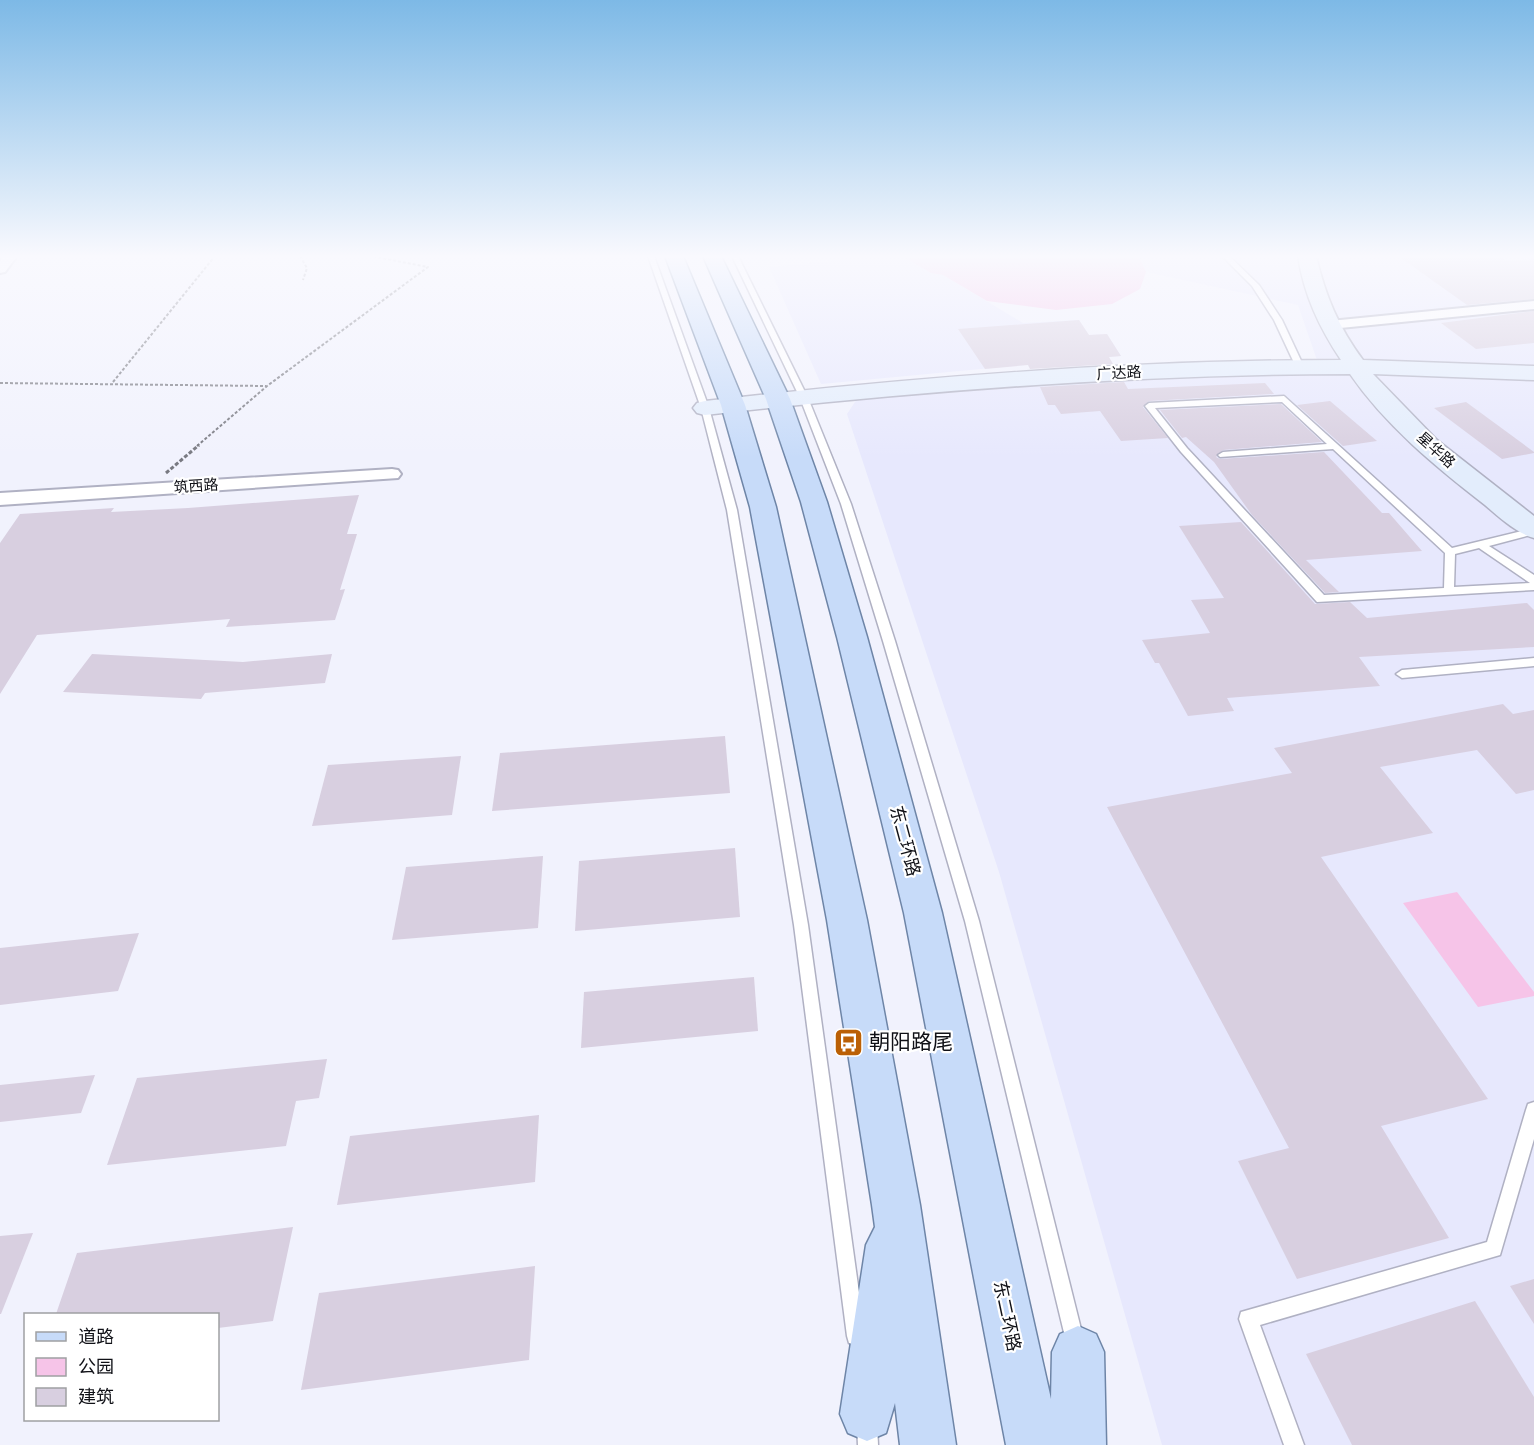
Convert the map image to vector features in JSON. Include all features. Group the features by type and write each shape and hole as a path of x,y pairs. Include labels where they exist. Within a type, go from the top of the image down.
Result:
{"main road":[{"path":"694,323 719,406 763,507 792,643 847,920 896,1205 928,1445"},
{"name":"东二环路","path":"749,323 791,399 814,502 923,913 1034,1445"},
{"path":"863,1395 896,1205"},
{"path":"1078,1352 1085,1428"}],"street":[{"path":"1329,325 1346,323"},
{"name":"星华路","path":"1329,325 1352,364 1431,447 1492,500 1534,530"},
{"name":"广达路","path":"719,406 969,382 1126,372 1352,364 1534,373"},
{"name":"筑西路","path":"0,499 392,474"}],"lane":[{"path":"682,323 719,406 732,510 801,925 863,1395"},
{"path":"761,323 791,399 846,504 972,921 1078,1352"},
{"path":"1280,323 1300,367"},
{"path":"1449,591 1450,552 1284,399 1149,406 1184,450 1321,599 1534,586"},
{"path":"1223,455 1335,446"},
{"path":"1450,552 1534,530"},
{"path":"1481,544 1534,580"},
{"path":"1402,674 1534,662"},
{"path":"1294,1445 1248,1319 1494,1250 1534,1110"}],"path":[{"path":"113,382 160,323"},
{"path":"159,479 267,386 352,323"},
{"path":"0,383 113,382 267,386"}],"shaded area":[{"path":"794,323 1081,323 1089,335 1107,334 1121,356 821,384"},
{"path":"1304,323 1534,323 1534,1445 1162,1445 999,872 847,414 857,399 1319,366"}],"green space":[{"path":"1457,892 1534,992 1534,996 1478,1007 1403,903"}],"building":[{"path":"1033,323 1081,323 1089,335 1107,334 1121,356 1109,357 1113,364 1030,369 1028,365 985,369 958,329"},
{"path":"1442,323 1534,323 1534,343 1476,349"},
{"path":"1124,382 1128,389 1265,383 1274,394 1149,401 1143,407 1168,438 1121,441 1100,411 1061,414 1055,405 1048,405 1040,387"},
{"path":"1330,401 1377,441 1343,446 1297,405"},
{"path":"1466,402 1534,453 1502,459 1434,408"},
{"path":"1281,404 1322,442 1223,450 1216,457 1220,459 1324,452 1382,513 1389,513 1422,551 1306,560 1339,592 1325,593 1252,515 1214,462 1186,437 1182,438 1160,410"},
{"path":"359,495 347,534 357,534 340,590 345,589 335,620 226,627 230,619 37,635 0,694 0,543 20,514 114,508 111,512 188,508"},
{"path":"1241,522 1315,604 1350,602 1367,618 1527,603 1534,610 1534,647 1359,657 1380,686 1227,698 1234,711 1188,716 1159,663 1155,663 1142,640 1210,633 1191,600 1224,598 1179,526"},
{"path":"92,654 243,662 332,654 325,683 205,693 201,699 63,692"},
{"path":"1503,704 1513,714 1534,710 1534,790 1516,794 1477,750 1380,767 1433,833 1321,857 1488,1099 1381,1126 1449,1238 1297,1279 1238,1161 1289,1148 1107,807 1292,773 1274,748"},
{"path":"725,736 730,793 492,811 500,753"},
{"path":"461,756 452,815 312,826 328,765"},
{"path":"735,848 740,917 575,931 579,861"},
{"path":"543,856 538,928 392,940 406,867"},
{"path":"139,933 118,991 0,1005 0,948"},
{"path":"754,977 758,1031 581,1048 584,992"},
{"path":"327,1059 319,1098 296,1101 286,1146 107,1165 137,1078"},
{"path":"95,1075 81,1113 0,1122 0,1085"},
{"path":"539,1115 535,1182 337,1205 350,1136"},
{"path":"293,1227 273,1321 219,1328 219,1313 56,1313 77,1253"},
{"path":"33,1233 1,1314 0,1314 0,1236"},
{"path":"535,1266 529,1360 301,1390 319,1293"},
{"path":"1534,1279 1534,1324 1510,1286"},
{"path":"1475,1301 1534,1397 1534,1445 1352,1445 1306,1354"}],"place":[{"name":"朝阳路尾","path":"848,1042"}]}
